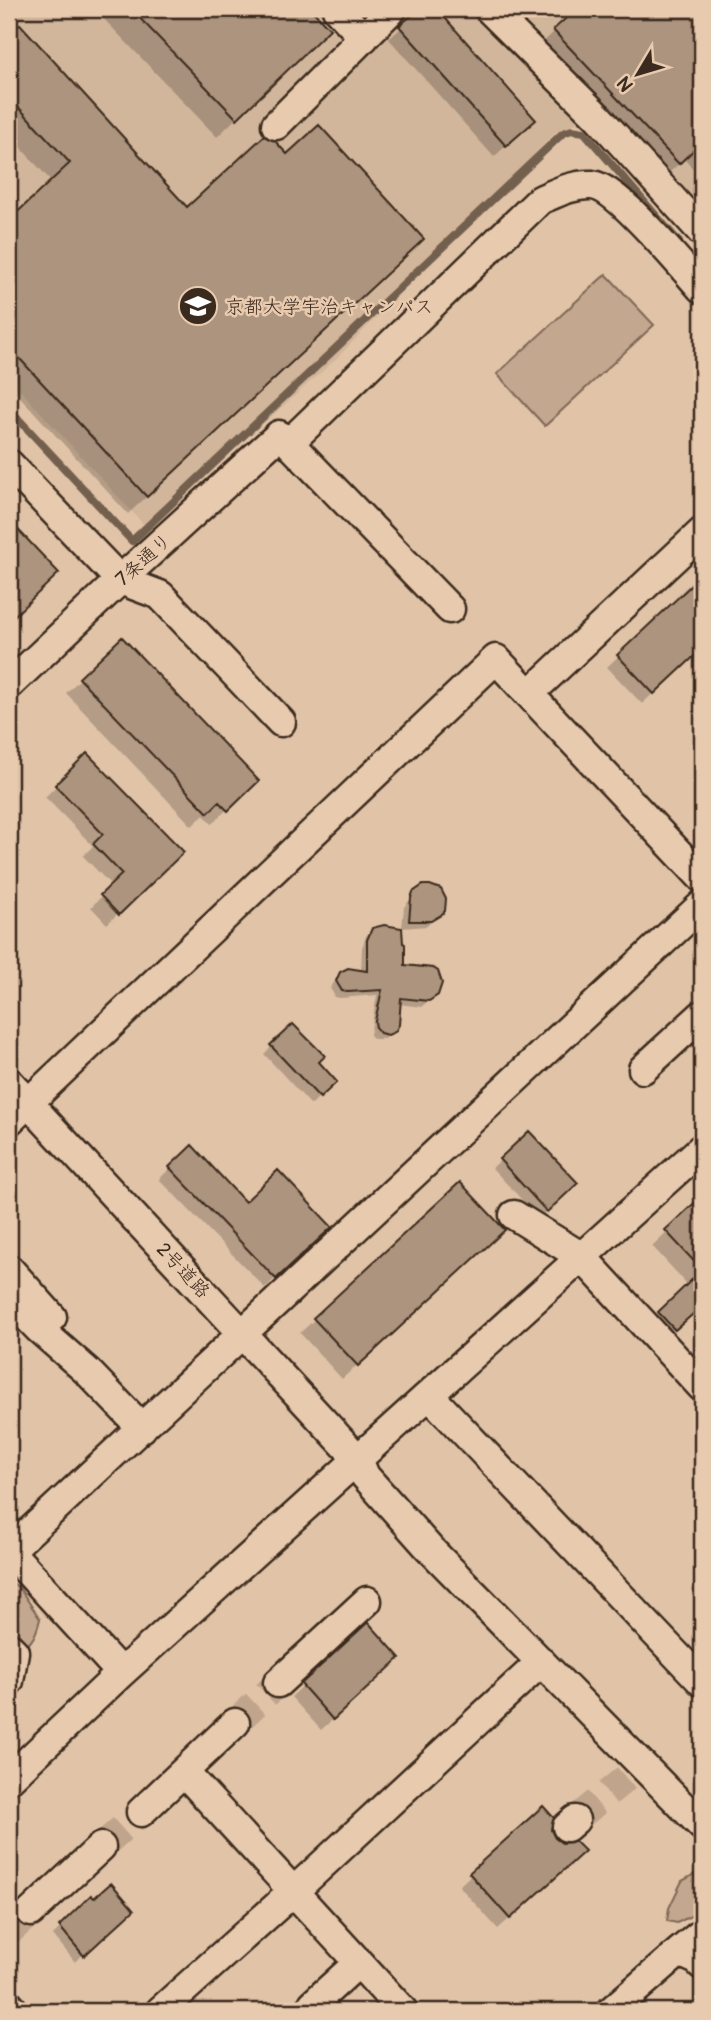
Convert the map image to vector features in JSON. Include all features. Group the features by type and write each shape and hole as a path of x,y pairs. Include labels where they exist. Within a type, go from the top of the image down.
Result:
{"lane":[{"path":"337,9 363,38"},
{"path":"276,125 392,9"},
{"path":"489,9 597,117 702,232"},
{"name":"7条通り","path":"10,681 120,580 284,439 540,200 567,188 594,185 616,197 702,289"},
{"path":"284,439 450,608"},
{"path":"9,464 120,580 160,595 281,722"},
{"path":"529,694 702,532"},
{"path":"15,1102 496,659 702,878"},
{"path":"121,1673 9,1551 702,905"},
{"path":"643,1069 702,1014"},
{"name":"2号道路","path":"15,1102 244,1334 358,1459 365,1476 429,1548 541,1662 633,1770 702,1825"},
{"path":"9,1779 121,1673 702,1148"},
{"path":"514,1215 582,1257 696,1368"},
{"path":"9,1269 52,1316 88,1372"},
{"path":"9,1298 39,1329 88,1372 142,1428"},
{"path":"429,1395 702,1682"},
{"path":"278,1684 367,1601"},
{"path":"9,1647 14,1652 9,1681"},
{"path":"160,2011 541,1662"},
{"path":"141,1812 235,1723"},
{"path":"184,1772 403,2011"},
{"path":"31,1912 101,1847"},
{"path":"611,2011 691,1959 702,1933"},
{"path":"313,2004 358,1963"},
{"path":"9,2006 14,2011"}],"shaded area":[{"name":"京都大学宇治キャンパス","path":"9,9 702,9 702,252 601,134 576,123 555,133 335,360 146,527 9,378"},
{"path":"606,274 654,325 545,426 497,374"},
{"path":"9,1580 20,1589 40,1619 30,1642 22,1649 9,1654"},
{"path":"702,1870 702,1908 677,1923 667,1921 669,1908 682,1881"}],"building":[{"path":"131,9 311,9 330,29 237,119"},
{"path":"419,9 437,9 536,120 506,146 399,26"},
{"path":"576,9 702,9 702,142 679,164 553,30"},
{"path":"20,24 187,207 264,136 275,141 287,154 319,125 424,239 147,497 9,347 9,220 70,163 9,97 9,34"},
{"path":"9,520 59,573 9,621"},
{"path":"702,575 702,649 654,694 617,655"},
{"path":"122,637 259,781 228,811 219,802 208,813 79,678"},
{"path":"87,753 184,852 119,915 100,895 122,874 93,844 103,834 55,785"},
{"path":"423,885 441,889 446,899 445,911 431,921 409,921 413,892"},
{"path":"384,925 402,928 405,965 433,968 438,971 442,983 438,995 429,1001 401,998 399,1025 395,1032 388,1035 380,1033 375,1021 382,990 342,991 336,981 340,972 348,968 367,971 367,940 372,928"},
{"path":"293,1024 325,1056 319,1062 337,1082 320,1098 270,1045"},
{"path":"529,1131 578,1183 547,1212 499,1159"},
{"path":"192,1145 245,1202 278,1170 332,1227 276,1279 169,1167"},
{"path":"460,1182 505,1230 358,1366 313,1318"},
{"path":"702,1196 702,1270 665,1230"},
{"path":"702,1270 702,1306 675,1330 658,1312"},
{"path":"368,1622 400,1658 333,1720 301,1684"},
{"path":"543,1806 554,1818 551,1830 555,1838 562,1843 575,1841 585,1851 510,1919 469,1873"},
{"path":"111,1883 134,1910 84,1956 59,1926 91,1895 94,1898"}],"waterway":[{"path":"9,409 132,541 563,133 572,130 584,132 679,242"}],"tunnel":[{"path":"235,1723 278,1683"},
{"path":"575,1820 626,1778"},
{"path":"101,1847 141,1812"},
{"path":"9,1932 31,1912"}],"place":[{"name":"京都大学宇治キャンパス","path":"198,306"}]}
